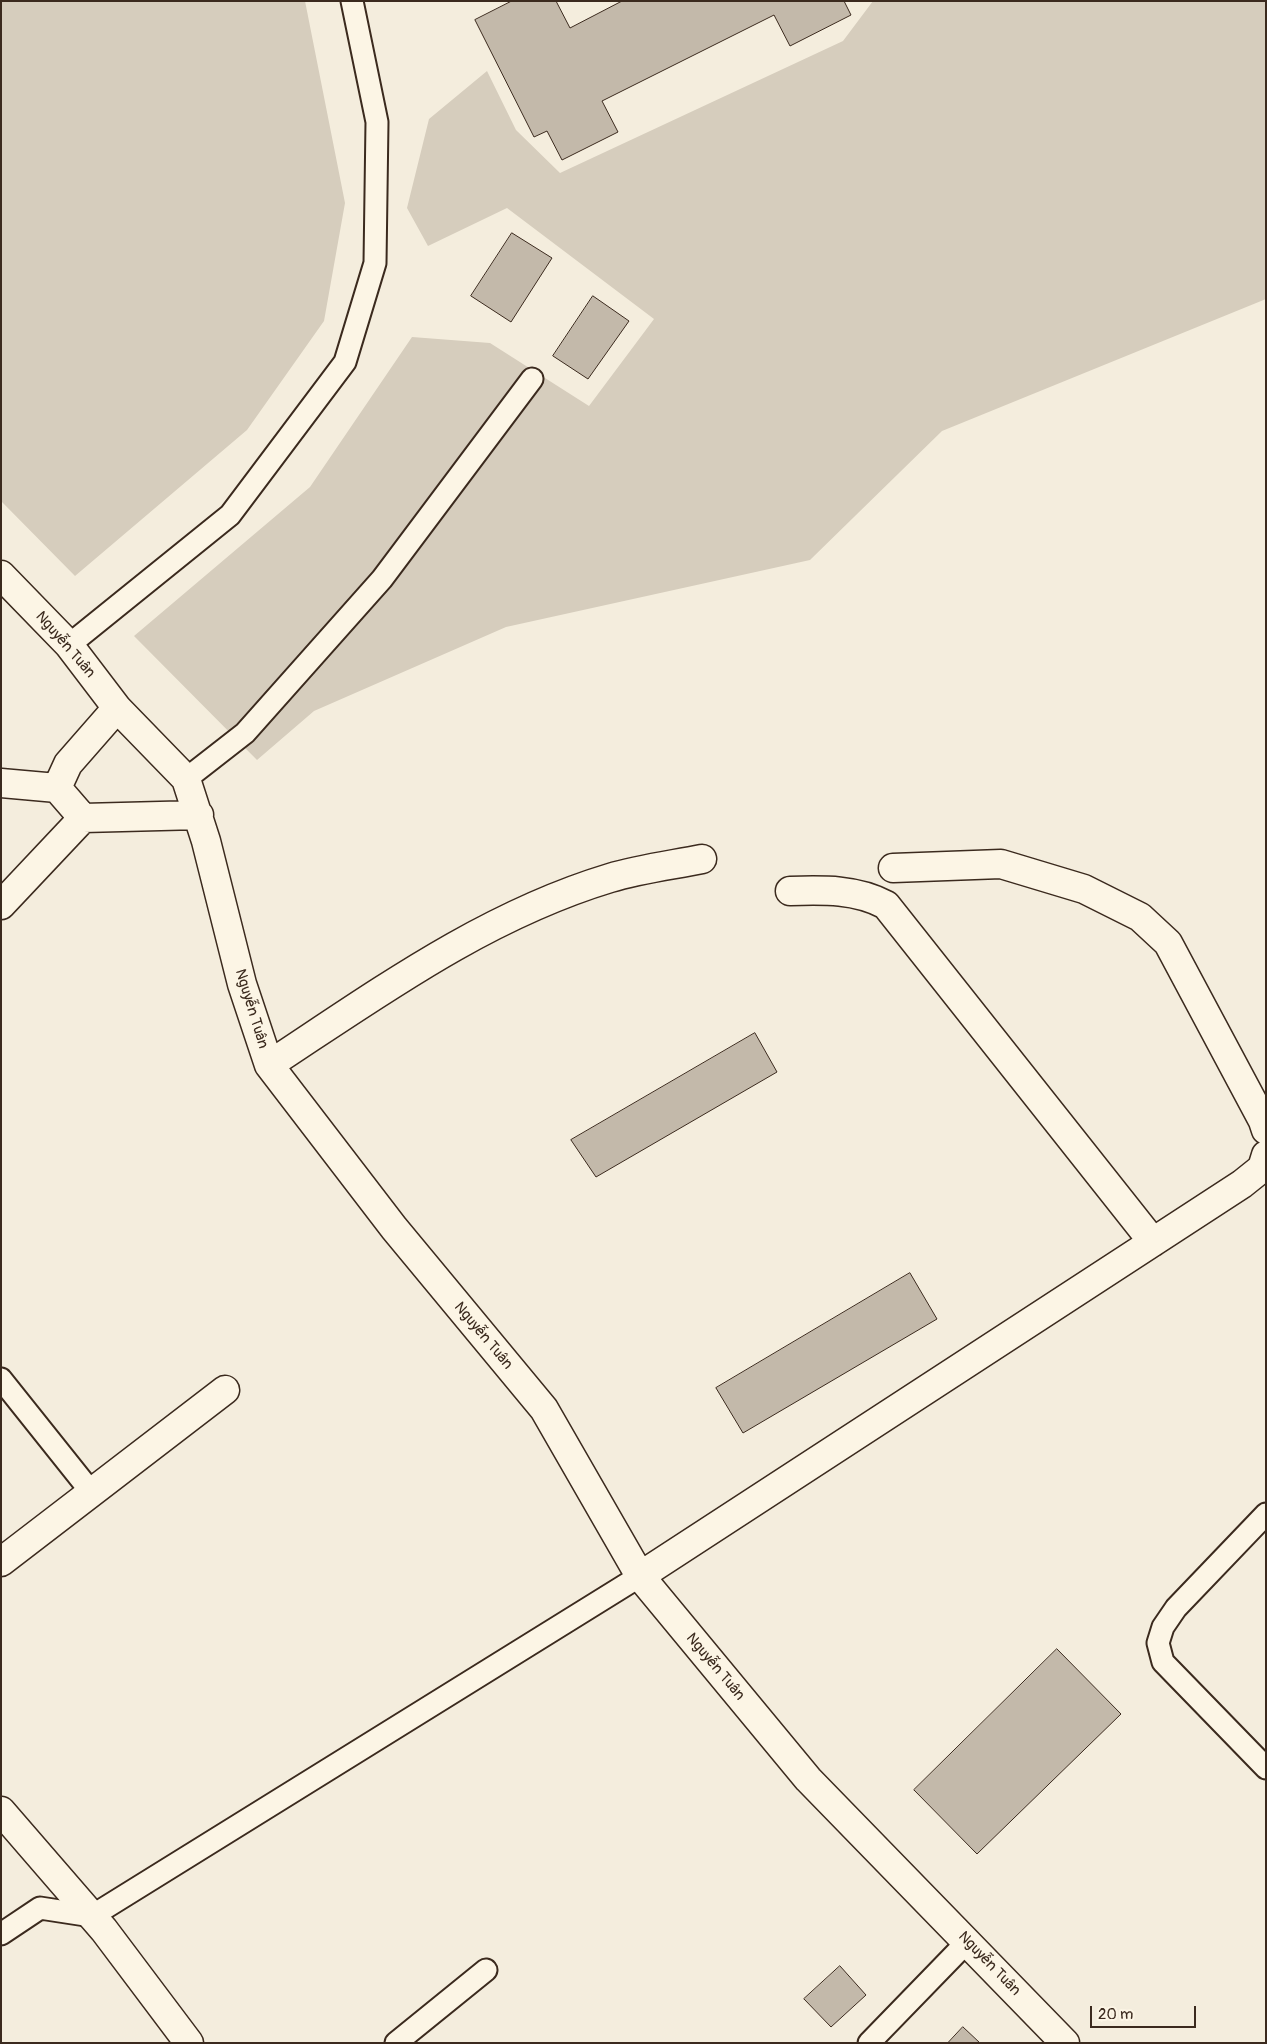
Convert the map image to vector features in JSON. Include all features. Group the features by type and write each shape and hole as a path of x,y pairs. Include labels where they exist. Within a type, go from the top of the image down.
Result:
{"street":[{"name":"Nguyễn Tuân","path":"1,575 69,645 117,708 186,779 199,815 242,984 269,1065 394,1228 544,1409 640,1576 808,1779 1065,2043"},
{"path":"57,788 68,764 117,708"},
{"path":"1,783 57,788 83,818"},
{"path":"1,905 83,818 199,815"},
{"path":"269,1065 421,964 521,912 610,878 702,859"},
{"path":"893,868 1001,864 1084,889 1140,917 1168,944 1266,1130"},
{"path":"790,892 830,890 868,895 886,905 1153,1242"},
{"path":"640,1576 1242,1184 1262,1168 1266,1155"},
{"path":"1,1562 225,1390"},
{"path":"1,1811 92,1916 188,2043"}],"lane":[{"path":"69,645 230,515 344,362 375,263 377,122 352,1"},
{"path":"186,779 245,733 382,579 532,379"},
{"path":"1,1379 92,1493"},
{"path":"1266,1514 1176,1608 1163,1627 1158,1643 1163,1662 1266,1768"},
{"path":"1,1934 40,1908 92,1916 640,1576"},
{"path":"869,2043 967,1942"},
{"path":"396,2043 486,1970"}],"shaded area":[{"path":"1,1 305,1 345,203 324,321 247,430 75,576 1,501"},
{"path":"873,1 1266,1 1266,299 942,431 810,560 506,627 314,711 257,760 134,636 310,487 412,337 490,343 589,406 654,319 507,208 428,246 407,208 429,119 487,71 516,130 560,173 843,41"}],"building":[{"path":"512,1 556,1 570,28 622,1 844,1 851,15 790,46 774,15 602,101 618,132 562,160 547,131 534,137 475,20"},
{"path":"512,233 552,258 511,322 471,296"},
{"path":"593,296 629,321 588,379 553,356"},
{"path":"755,1033 777,1072 596,1177 571,1140"},
{"path":"910,1273 937,1319 743,1433 716,1388"},
{"path":"1057,1649 1121,1714 977,1854 914,1790"},
{"path":"840,1966 866,1995 831,2027 804,1999"},
{"path":"963,2027 980,2043 948,2043"}]}
